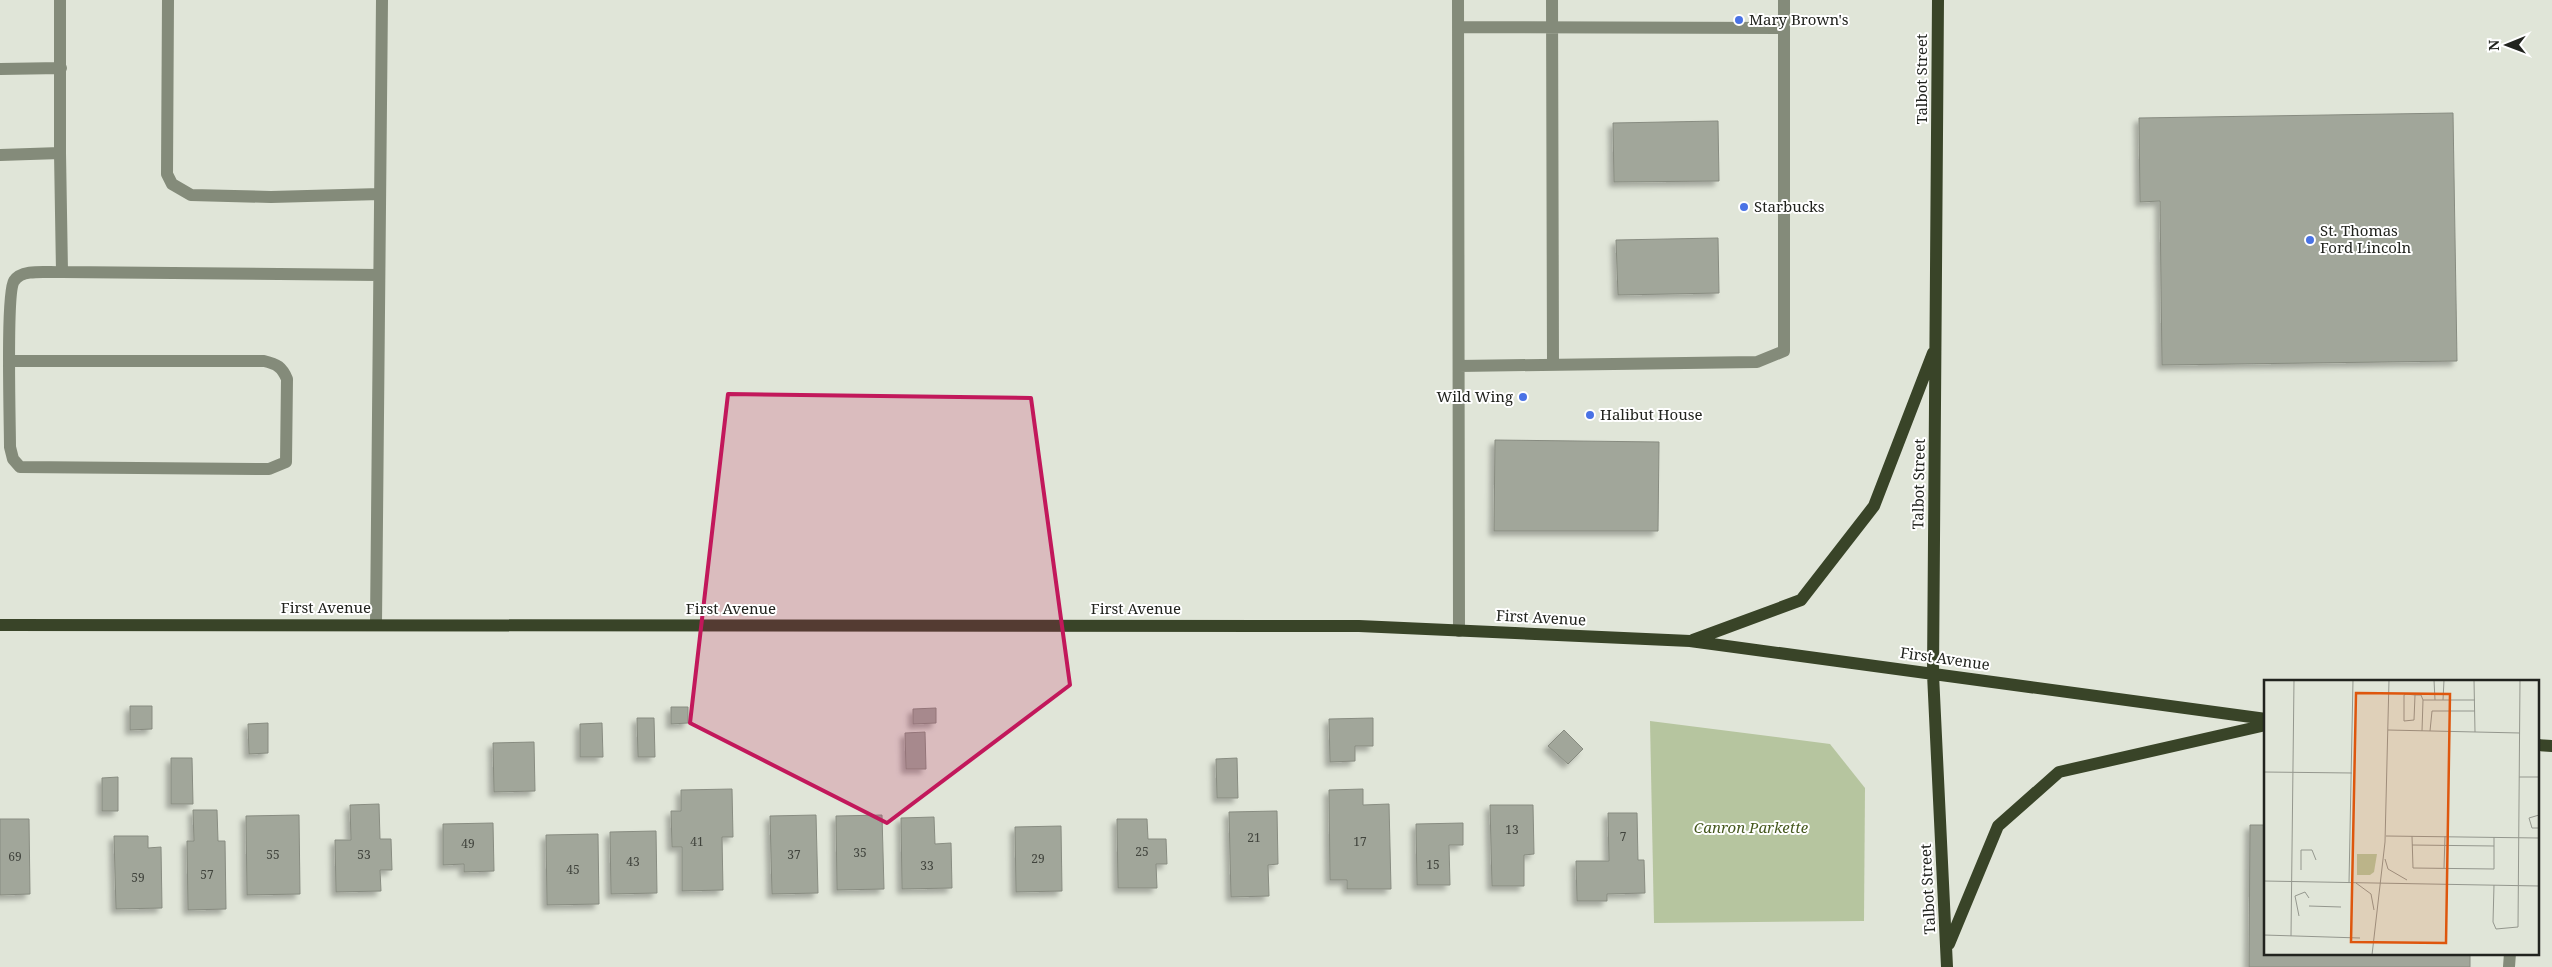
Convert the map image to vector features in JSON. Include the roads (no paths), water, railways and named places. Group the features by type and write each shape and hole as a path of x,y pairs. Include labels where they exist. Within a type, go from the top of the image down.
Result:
{"main road":[{"name":"Talbot Street","path":"1938,0 1933,674 1947,967"},
{"path":"1690,641 1801,600 1874,506 1936,344"},
{"name":"First Avenue","path":"0,625 1359,626 1690,641 2264,719"},
{"path":"1947,948 1998,826 2059,772 2264,725"}],"lane":[{"path":"60,0 62,272"},
{"path":"168,0 167,174 172,184 191,195 271,197 380,194"},
{"path":"376,624 382,0"},
{"path":"1458,0 1459,631"},
{"path":"1552,0 1554,365"},
{"path":"1459,366 1757,362 1784,351 1784,0"},
{"path":"1458,27 1784,28"},
{"path":"0,69 61,68"},
{"path":"0,155 60,153"},
{"path":"10,361 264,361 276,363 283,369 287,379 286,462 270,470 20,467 13,459 10,447 10,361 11,293 14,281 23,274 62,272 379,275"},
{"path":"2509,967 2510,954"}],"place":[{"name":"Mary Brown's","path":"1739,20"},
{"name":"Starbucks","path":"1744,207"},
{"name":"St. Thomas Ford Lincoln","path":"2310,240"},
{"name":"Wild Wing","path":"1523,397"},
{"name":"Halibut House","path":"1590,415"}],"park label":[{"name":"Canron Parkette","path":"1751,828"}]}
